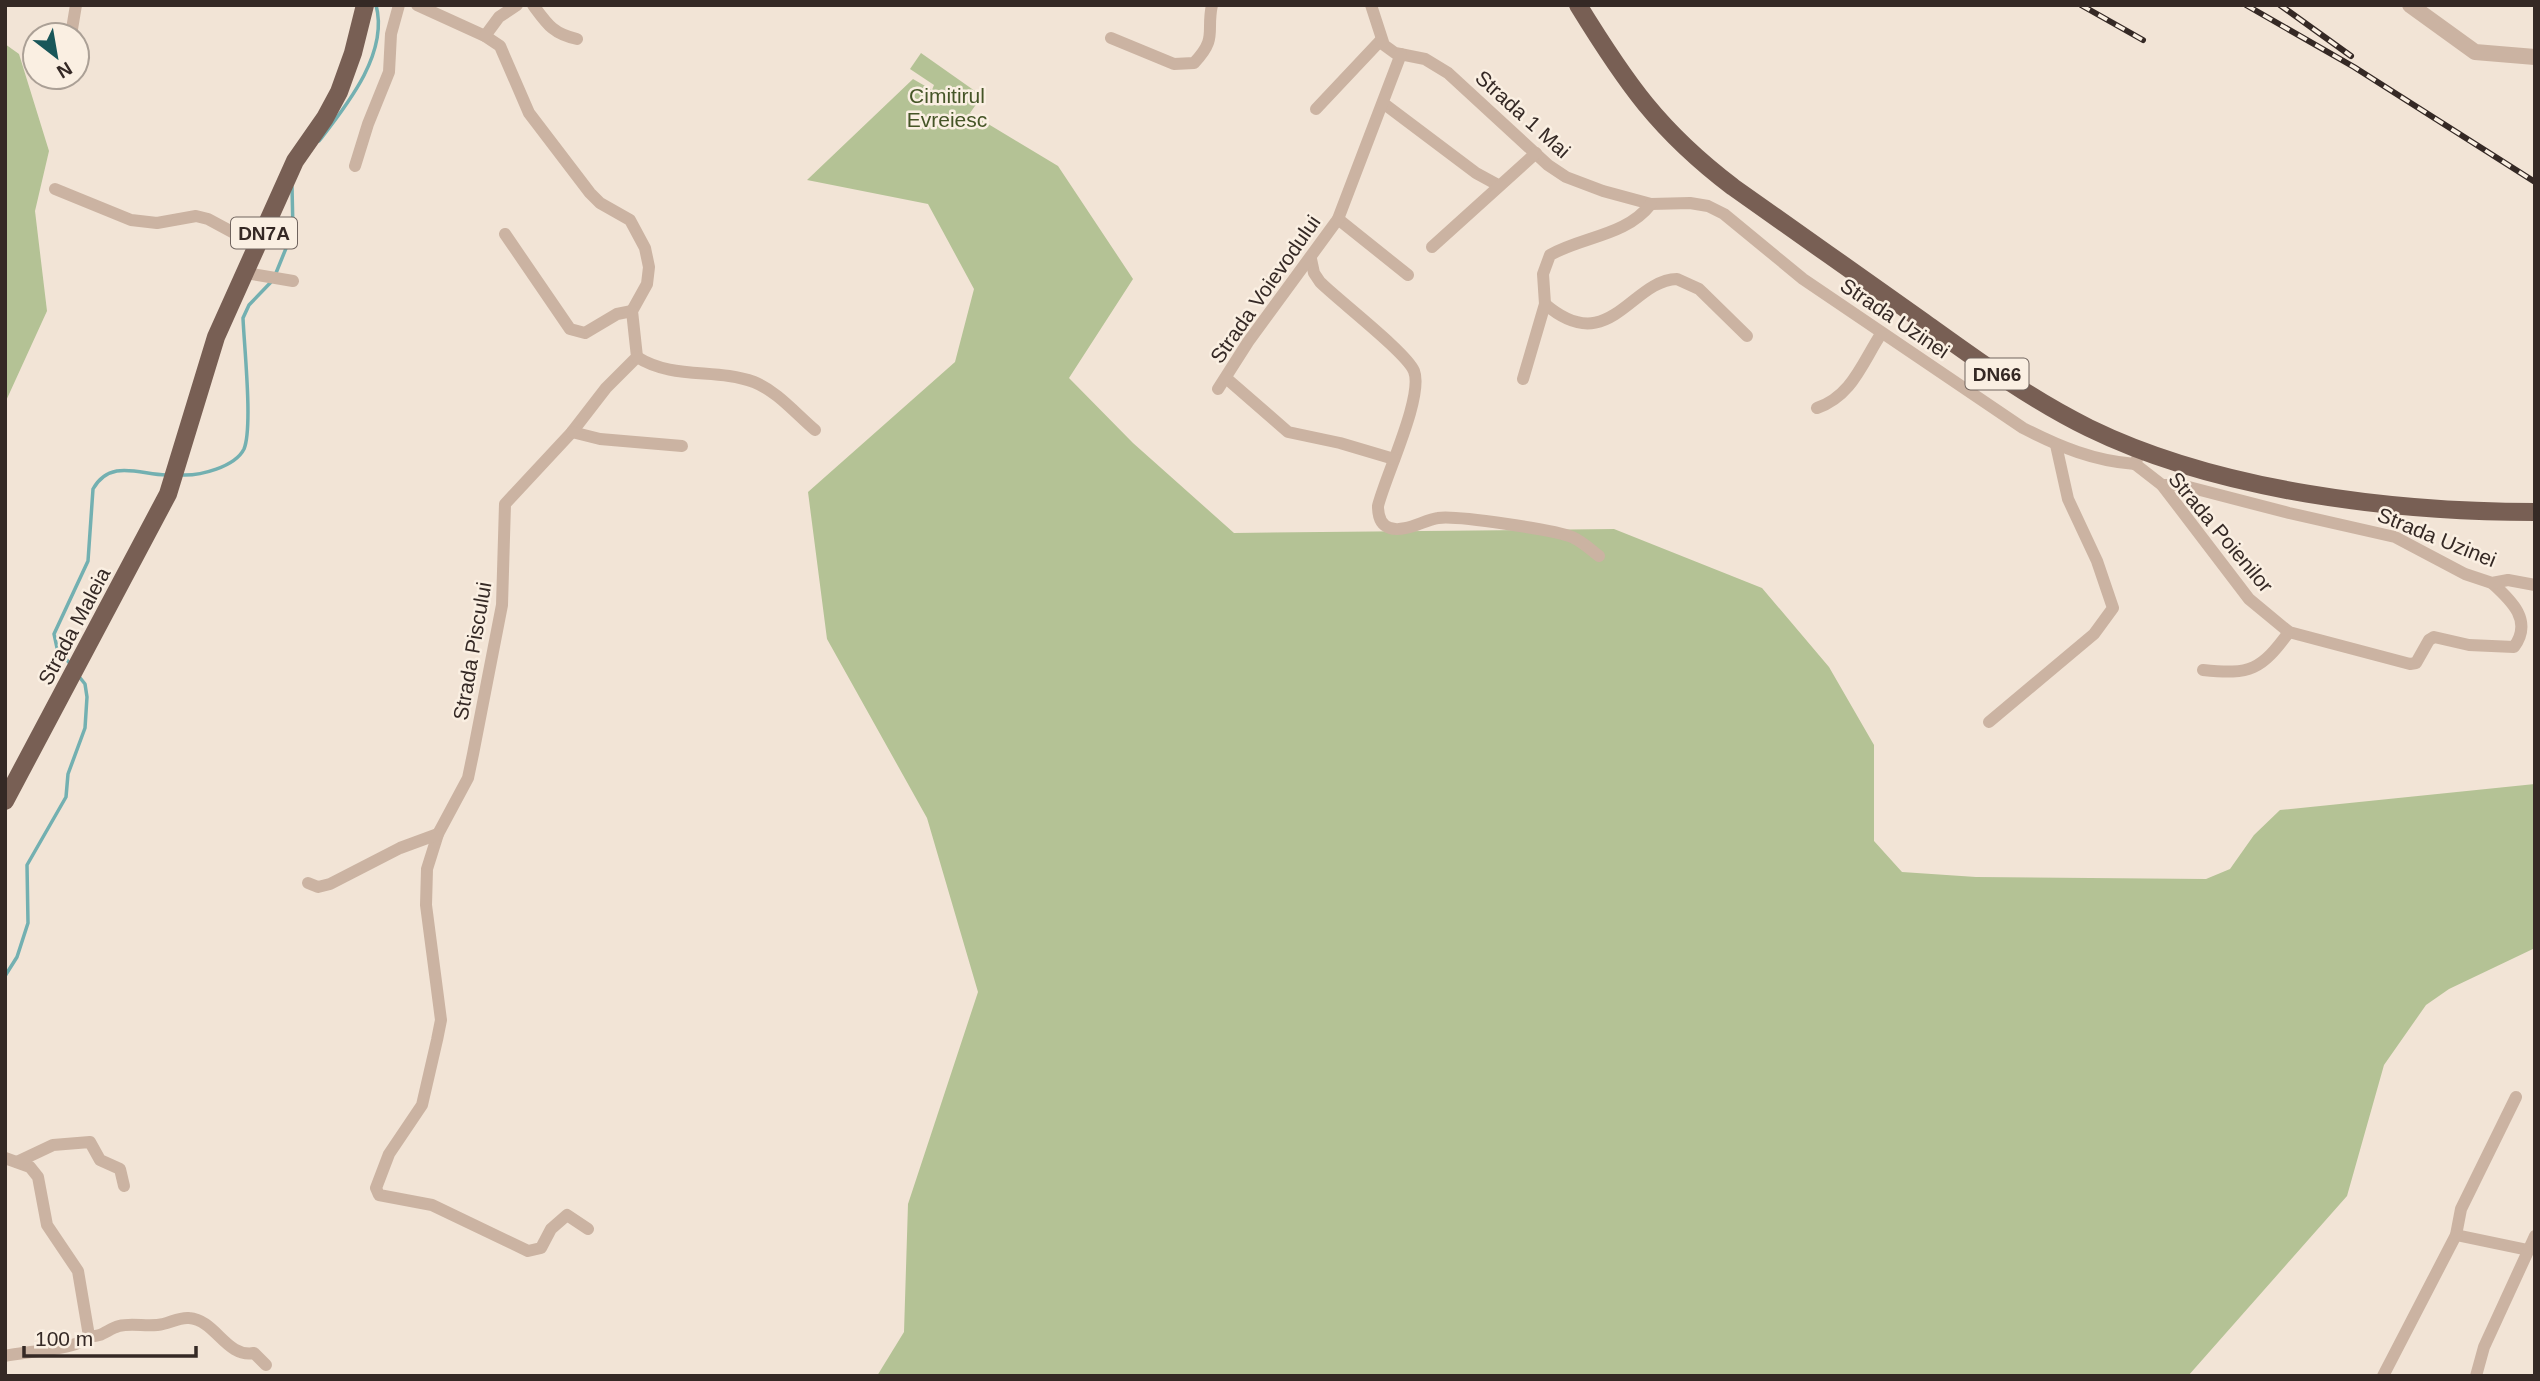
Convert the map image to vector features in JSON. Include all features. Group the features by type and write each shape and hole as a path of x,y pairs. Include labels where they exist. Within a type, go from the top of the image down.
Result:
{"main road":[{"name":"DN7A","path":"246,273 295,162 335,100 353,53 365,5"},
{"name":"DN66","path":"1578,5 1632,91 1678,142 1714,173 2022,391 2138,457 2403,508 2449,512 2535,512"},
{"name":"Strada Maleia","path":"5,802 82,661 168,494 209,355 246,273"}],"street":[{"path":"355,166 389,72 391,34 399,5"},
{"path":"416,5 485,36 500,46 529,113 600,203 621,213 638,232 649,267 647,284 632,311 637,357 658,367 692,375 755,382 771,391 815,430"},
{"path":"485,36 499,17 517,5"},
{"path":"533,5 550,29 557,34 577,39"},
{"path":"1316,109 1381,40 1371,5"},
{"path":"2410,5 2475,52 2535,57"},
{"path":"1111,38 1174,64 1194,63 1202,54 1213,31 1209,7"},
{"name":"Strada 1 Mai","path":"1381,40 1389,49 1425,59 1448,73 1548,164 1578,182 1658,205"},
{"name":"Strada Voievodului","path":"1394,459 1340,443 1288,432 1222,383 1248,342 1338,219 1401,54"},
{"path":"1383,103 1476,173 1498,186"},
{"path":"1432,247 1536,153"},
{"path":"55,189 131,220 157,223 196,216 208,219 258,246"},
{"name":"Strada Uzinei","path":"1658,205 1690,203 1707,206 1724,215 1803,279 2023,428 2056,445 2095,459 2138,457"},
{"path":"1523,379 1545,303 1543,274 1550,255 1620,229 1658,205"},
{"path":"1338,219 1408,275"},
{"path":"505,234 570,329 585,334 617,314 632,311"},
{"path":"1311,259 1314,273 1320,282 1402,355 1415,374 1415,394 1378,506 1378,516 1390,528 1399,529 1438,518 1459,517 1564,534 1586,545 1599,556"},
{"path":"246,273 288,279"},
{"path":"1545,303 1567,318 1601,321 1612,317 1656,286 1677,279 1699,289 1747,336"},
{"path":"1817,408 1835,402 1846,392 1881,334"},
{"name":"Strada Piscului","path":"589,1228 567,1215 551,1229 541,1248 528,1251 432,1205 379,1195 376,1188 389,1154 422,1105 441,1020 425,886 426,869 438,834 468,778 502,605 505,504 572,432 599,396 637,357"},
{"path":"572,432 600,439 682,446"},
{"path":"1989,722 2094,634 2113,608 2097,561 2068,499 2056,445"},
{"name":"Strada Poienilor","path":"2138,457 2249,599 2289,632 2410,664 2416,663 2429,640 2434,637 2469,645 2514,647 2521,638 2522,622 2517,608 2492,583"},
{"name":"Strada Uzinei","path":"2162,485 2181,485 2278,511 2395,537 2465,574 2492,583 2508,580 2535,585"},
{"path":"2203,670 2237,673 2263,663 2289,632"},
{"path":"309,883 318,887 330,884 400,848 438,834"},
{"path":"2384,1376 2456,1235 2461,1209 2516,1097"},
{"path":"11,1160 53,1145 90,1142 100,1160 120,1169 124,1186"},
{"path":"11,1160 30,1167 38,1177 47,1225 78,1272 89,1336"},
{"path":"2456,1235 2528,1250"},
{"path":"2476,1376 2484,1347 2535,1236"},
{"path":"5,1356 44,1348 70,1347 80,1344 89,1336 96,1337 123,1325 149,1326 187,1317 205,1322 228,1345 245,1355 254,1353 266,1366"}],"green space":[{"path":"5,44 19,54 21,91 30,91 49,151 35,211 47,311 5,403"},
{"name":"Cimitirul Evreiesc","path":"921,53 982,96 970,113 1058,166 1133,279 1069,378 1133,443 1234,533 1614,529 1762,588 1829,667 1874,745 1874,841 1902,872 1976,877 2206,879 2230,869 2254,835 2280,810 2535,784 2535,948 2449,989 2426,1005 2384,1065 2347,1196 2188,1376 877,1376 904,1332 908,1204 978,992 927,818 827,639 808,492 955,362 974,289 928,204 807,180 913,79 932,90 934,85 910,69"}],"waterway":[{"path":"319,141 353,95 371,60 377,41 376,5"},
{"path":"276,273 293,231 292,187"},
{"path":"181,475 216,469 233,461 244,449 248,405 243,318 249,305 273,280"},
{"path":"71,665 57,648 54,634 88,561 93,489 100,480 116,471 166,475"},
{"path":"5,976 17,957 28,923 27,865 66,797 68,774 85,728 87,697 85,684 77,674"}],"railway":[{"path":"2081,5 2143,40"},
{"path":"2246,5 2354,67 2535,182"},
{"path":"2280,5 2351,56"}]}
